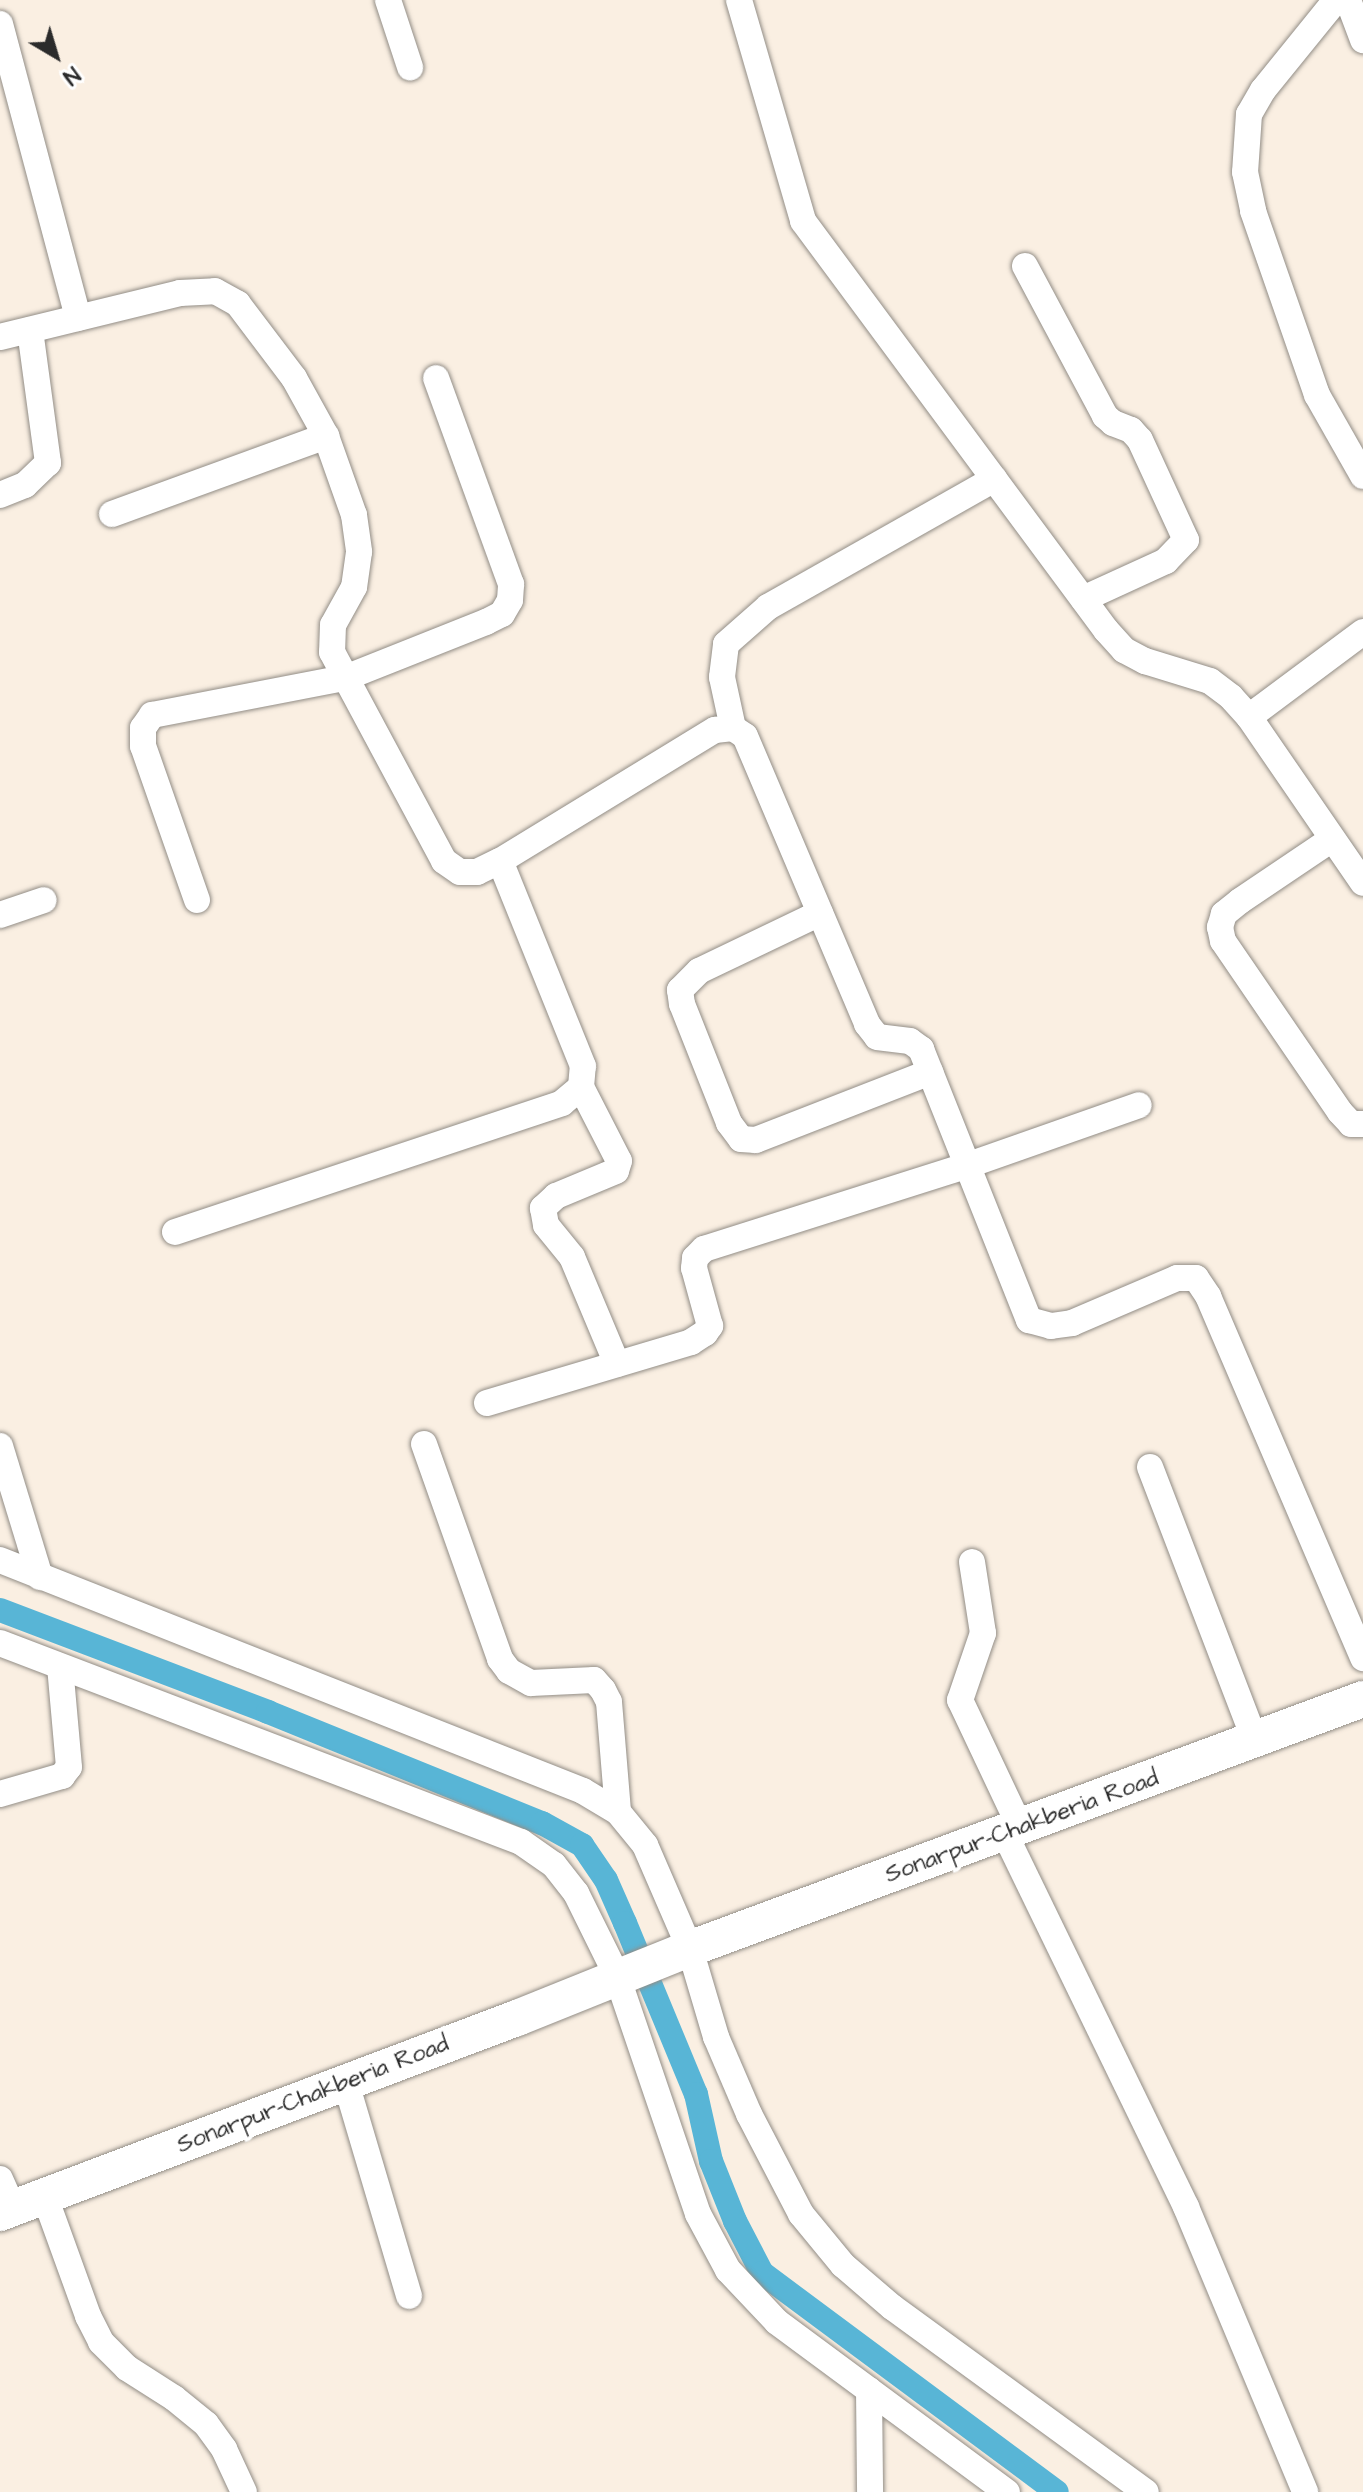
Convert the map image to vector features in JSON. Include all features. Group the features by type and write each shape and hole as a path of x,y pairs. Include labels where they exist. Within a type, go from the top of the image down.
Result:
{"main road":[{"name":"Sonarpur-Chakberia Road","path":"14,2199 346,2083 686,1950 1363,1699"}],"street":[{"path":"388,0 410,67"},
{"path":"739,0 803,221 1124,650 1145,661 1210,681 1249,717 1363,883"},
{"path":"1336,0 1263,90 1249,114 1245,172 1253,211 1317,395 1363,476"},
{"path":"1348,0 1363,40"},
{"path":"0,24 78,318"},
{"path":"1025,266 1105,416 1131,430 1140,440 1186,540 1166,561 1083,599"},
{"path":"0,337 180,293 215,291 238,304 294,378 326,436 354,515 359,552 354,587 333,625 332,652 444,861 460,872 477,872 500,861 715,730 733,728 745,736 867,1024 877,1037 910,1041 921,1049 1029,1320 1051,1326 1072,1323 1177,1278 1196,1278 1208,1296 1363,1658"},
{"path":"0,495 25,485 48,463 30,330"},
{"path":"197,900 143,746 143,728 152,715 345,678 486,622 502,614 510,600 511,584 436,378"},
{"path":"112,514 326,436"},
{"path":"733,728 722,677 726,644 768,607 994,479"},
{"path":"1249,717 1363,632"},
{"path":"1332,839 1240,901 1224,914 1220,927 1223,941 1340,1112 1351,1124 1363,1124"},
{"path":"500,861 583,1066 581,1087 619,1161 616,1171 556,1196 543,1208 546,1225 572,1257 617,1364"},
{"path":"0,915 44,900"},
{"path":"820,913 699,971 680,990 682,1004 729,1123 741,1139 756,1140 930,1072"},
{"path":"175,1232 562,1103 581,1087"},
{"path":"487,1403 691,1342 705,1333 710,1326 694,1268 695,1258 704,1249 966,1166 1139,1105"},
{"path":"424,1444 500,1659 509,1671 531,1683 594,1680 603,1690 609,1702 618,1812"},
{"path":"0,1446 40,1577"},
{"path":"1150,1467 1255,1740"},
{"path":"0,1560 583,1791 618,1812 645,1845 716,2037 749,2114 801,2214 835,2255 892,2307 1146,2492"},
{"path":"972,1562 983,1633 960,1700 1013,1831 1186,2207 1305,2492"},
{"path":"0,1643 521,1842 554,1865 576,1893 621,1976 698,2214 728,2270 777,2322 1007,2492"},
{"path":"0,1794 62,1776 69,1767 60,1667"},
{"path":"346,2083 409,2296"},
{"path":"14,2199 88,2316 101,2342 127,2368 174,2398 206,2424 224,2449 244,2492"},
{"path":"869,2390 870,2492"}],"waterway":[{"path":"0,1610 268,1712 542,1823 582,1845 606,1880 625,1923 696,2094 711,2161 735,2221 762,2273 1057,2492"}]}
